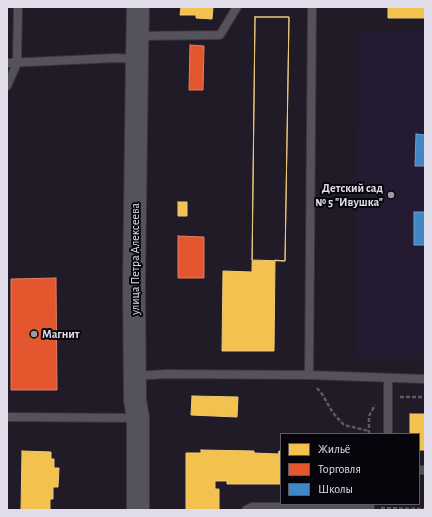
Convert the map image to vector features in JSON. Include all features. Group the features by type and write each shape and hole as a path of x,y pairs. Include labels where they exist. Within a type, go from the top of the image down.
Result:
{"street":[{"name":"улица Петра Алексеева","path":"138,7 134,286 135,400 138,418 138,510"}],"lane":[{"path":"7,86 17,63 18,7"},
{"path":"138,36 220,35 237,7"},
{"path":"309,375 312,7"},
{"path":"7,63 116,58 137,59"},
{"path":"135,376 166,374 309,375 425,379"},
{"path":"388,378 388,433"},
{"path":"7,417 138,418"},
{"path":"246,510 252,507 370,507"}],"path":[{"path":"315,386 322,394 333,413 344,425 369,431"},
{"path":"388,397 425,397"},
{"path":"370,507 425,509"}],"shaded area":[{"name":"Детский сад № 5 \"Ивушка\"","path":"358,31 425,32 425,358 356,358"}],"building: Жильё":[{"path":"181,7 213,7 212,19 196,18 196,15 180,15"},
{"path":"388,7 425,7 425,18 388,18"},
{"path":"255,17 289,17 285,261 252,260"},
{"path":"255,17 289,17 285,261 275,260 274,351 222,351 223,271 252,272"},
{"path":"178,202 187,202 187,216 178,216"},
{"path":"192,396 238,397 237,417 191,415"},
{"path":"410,414 425,414 425,450 420,450 420,433 410,433"},
{"path":"201,450 254,451 254,453 278,454 280,451 280,484 227,484 227,481 215,481 215,489 219,489 219,510 186,510 186,453 201,453"},
{"path":"22,451 51,452 51,459 54,459 54,468 59,468 58,487 53,487 53,499 50,499 50,510 21,510"}],"building: Торговля":[{"path":"190,45 204,46 203,90 189,90"},
{"path":"178,236 204,237 204,278 178,278"},
{"name":"Магнит","path":"56,278 57,390 11,390 11,279"}],"building: Школы":[{"path":"416,134 425,135 425,166 415,166"},
{"path":"414,212 425,212 425,245 414,245"}],"place":[{"name":"Детский сад № 5 \"Ивушка\"","path":"391,195"},
{"name":"Магнит","path":"34,334"}]}
